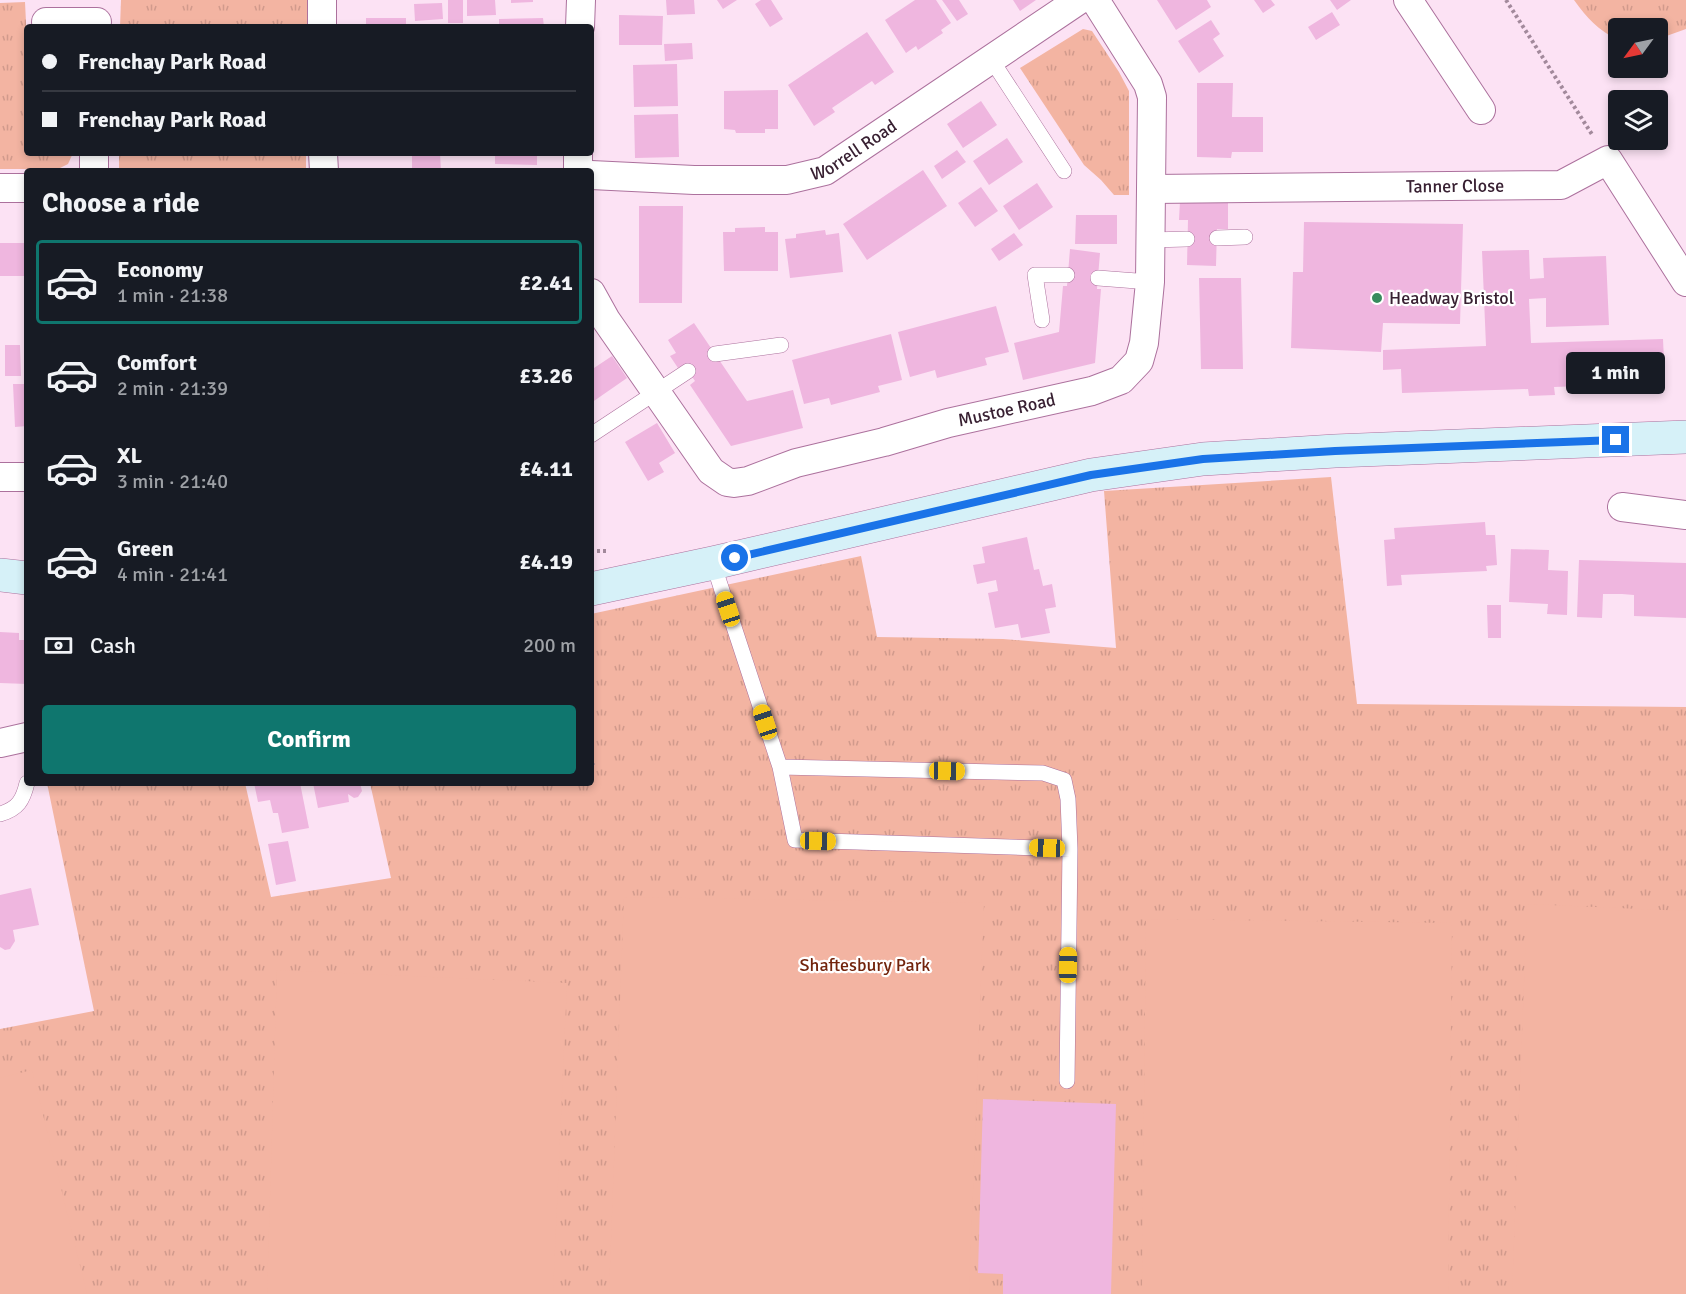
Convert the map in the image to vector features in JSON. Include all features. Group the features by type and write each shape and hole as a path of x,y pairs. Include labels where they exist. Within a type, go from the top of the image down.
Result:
{"main road":[{"path":"594,588 1091,475 1203,459 1347,450 1686,437"},
{"path":"0,575 24,578"}],"street":[{"path":"322,0 322,24"},
{"path":"580,24 581,0"},
{"name":"Worrell Road","path":"594,175 694,180 787,180 825,171 1079,0"},
{"name":"Mustoe Road","path":"594,298 655,393 714,475 727,482 748,481 810,459 1114,383 1133,368 1143,352 1150,282 1152,97 1149,84 1095,0"},
{"path":"1408,0 1481,110"},
{"path":"46,22 97,16"},
{"path":"1608,160 1686,282"},
{"name":"Tanner Close","path":"1152,189 1561,185 1608,160"},
{"path":"0,188 24,188"},
{"path":"0,477 24,477"},
{"path":"1622,507 1686,515"},
{"path":"0,743 24,737"}],"lane":[{"path":"992,59 1064,171"},
{"path":"1217,238 1245,237"},
{"path":"1151,240 1187,239"},
{"path":"1042,320 1035,275 1067,276"},
{"path":"1098,278 1150,282"},
{"path":"715,354 781,345"},
{"path":"594,433 688,371"},
{"path":"713,563 780,767 795,840 1070,849"},
{"path":"780,767 1043,773 1064,780 1068,799 1070,849 1067,1081"},
{"path":"0,814 9,811 23,799 26,786"}],"path":[{"path":"1506,0 1608,160"}],"green space":[{"path":"121,0 307,0 307,24 120,24"},
{"path":"1574,0 1686,0 1686,29 1668,35 1668,18 1608,18 1608,34 1593,23"},
{"path":"25,2 24,156 72,156 68,164 60,168 0,169 0,3"},
{"path":"1083,29 1092,31 1129,91 1129,195 1114,195 1084,165 1020,68"},
{"path":"119,156 306,156 306,168 119,168"},
{"name":"Shaftesbury Park","path":"1331,477 1357,704 1686,707 1686,1294 0,1294 0,1029 94,1011 48,786 246,786 271,897 391,878 371,786 594,786 594,613 861,556 877,637 1003,639 1116,648 1104,491"},
{"path":"624,897 984,903 969,1294 609,1294"},
{"path":"1527,904 1686,911 1686,1294 1512,1294"},
{"path":"1146,919 1452,923 1448,1294 1142,1294"},
{"path":"277,970 567,983 553,1294 267,1294"},
{"path":"32,1070 87,1294 0,1294 0,1078"}],"building":[{"path":"448,0 463,0 463,23 448,23"},
{"path":"467,0 495,0 496,15 467,16"},
{"path":"511,0 533,0 533,2 511,3"},
{"path":"666,0 694,0 695,14 667,15"},
{"path":"717,0 737,0 723,9"},
{"path":"761,0 771,0 783,19 770,27 755,4"},
{"path":"915,0 936,0 951,23 941,30 943,33 918,50 916,46 906,53 885,20"},
{"path":"942,0 959,0 968,14 957,21"},
{"path":"1013,0 1036,0 1020,11"},
{"path":"1157,0 1207,0 1211,7 1176,30"},
{"path":"1254,0 1271,0 1275,5 1263,13"},
{"path":"1330,0 1351,0 1337,10"},
{"path":"442,3 443,19 415,21 414,4"},
{"path":"1332,12 1340,25 1316,40 1308,27"},
{"path":"619,15 663,16 662,45 619,45"},
{"path":"366,18 406,18 406,24 366,24"},
{"path":"543,18 544,24 499,24 499,19"},
{"path":"1211,20 1220,34 1213,39 1224,56 1199,73 1178,41"},
{"path":"867,32 894,72 875,85 872,81 832,108 835,112 814,126 788,85"},
{"path":"692,43 693,59 665,61 664,44"},
{"path":"677,64 678,106 634,107 633,65"},
{"path":"1197,83 1233,83 1232,117 1263,117 1263,152 1232,152 1231,158 1197,157"},
{"path":"778,90 778,129 765,129 765,133 736,133 735,130 724,129 724,91"},
{"path":"981,101 997,125 963,148 947,124"},
{"path":"678,114 679,157 635,158 634,115"},
{"path":"1007,138 1023,162 989,185 973,161"},
{"path":"957,150 966,162 942,179 934,166"},
{"path":"412,156 440,156 441,168 412,168"},
{"path":"495,156 537,156 537,165 495,164"},
{"path":"923,170 947,206 867,260 843,224"},
{"path":"1037,183 1053,207 1019,230 1003,206"},
{"path":"981,187 998,211 975,227 958,203"},
{"path":"1180,201 1228,203 1228,229 1217,229 1216,266 1187,265 1188,220 1179,220"},
{"path":"639,206 683,206 682,303 639,303"},
{"path":"1076,215 1117,215 1117,244 1075,244"},
{"name":"Headway Bristol","path":"1304,222 1463,224 1460,324 1383,323 1381,352 1291,348 1293,272 1303,272"},
{"path":"765,227 765,232 778,232 778,271 724,271 723,232 735,232 735,228"},
{"path":"825,230 826,235 839,233 843,272 790,278 785,239 796,238 796,234"},
{"path":"1014,233 1023,245 999,261 991,249"},
{"path":"0,243 24,243 24,276 0,276"},
{"path":"1070,249 1100,253 1097,289 1101,289 1095,363 1023,380 1014,343 1059,332 1063,286 1067,286"},
{"path":"1529,250 1530,279 1544,278 1543,258 1606,256 1609,325 1546,327 1546,298 1529,299 1531,343 1663,339 1665,383 1554,387 1555,395 1529,396 1528,389 1402,393 1401,369 1383,370 1383,350 1486,346 1482,251"},
{"path":"1199,278 1241,278 1243,369 1201,369"},
{"path":"996,306 1009,352 985,358 987,365 937,378 935,370 910,377 898,332"},
{"path":"694,323 747,401 793,390 803,428 731,446 690,385 695,381 684,365 678,368 670,356 676,353 668,340"},
{"path":"891,334 902,380 878,386 880,392 831,405 829,398 804,404 792,360"},
{"path":"5,345 20,345 21,376 5,376"},
{"path":"612,356 627,378 594,401 594,368"},
{"path":"13,384 24,384 24,426 15,427"},
{"path":"657,423 675,453 659,463 664,472 648,481 625,442"},
{"path":"1485,522 1486,535 1495,535 1497,565 1486,566 1487,571 1401,575 1402,585 1387,586 1384,540 1395,539 1394,528"},
{"path":"1027,537 1034,570 1039,569 1043,586 1052,584 1056,607 1045,609 1050,633 1021,638 1018,624 995,628 988,593 998,591 996,580 977,584 973,565 985,563 982,547"},
{"path":"1511,549 1549,550 1548,570 1568,571 1567,615 1547,614 1548,604 1509,602"},
{"path":"1579,560 1686,563 1686,618 1634,616 1634,595 1622,594 1603,594 1602,618 1577,617"},
{"path":"1487,605 1501,605 1501,638 1488,638"},
{"path":"0,632 19,633 19,640 24,640 24,684 0,683"},
{"path":"255,786 301,786 309,828 282,833 278,813 273,813 270,800 258,802"},
{"path":"314,786 361,786 362,791 358,797 354,798 348,794 349,802 318,808"},
{"path":"288,841 296,881 276,885 268,844"},
{"path":"31,888 39,925 13,930 15,941 10,949 5,950 0,947 0,895"},
{"path":"983,1099 1116,1104 1111,1294 1003,1294 1003,1274 978,1273"}],"place":[{"name":"Headway Bristol","path":"1377,298"}],"route":[{"path":"735,558 1091,475 1203,459 1335,451 1616,440"}]}
